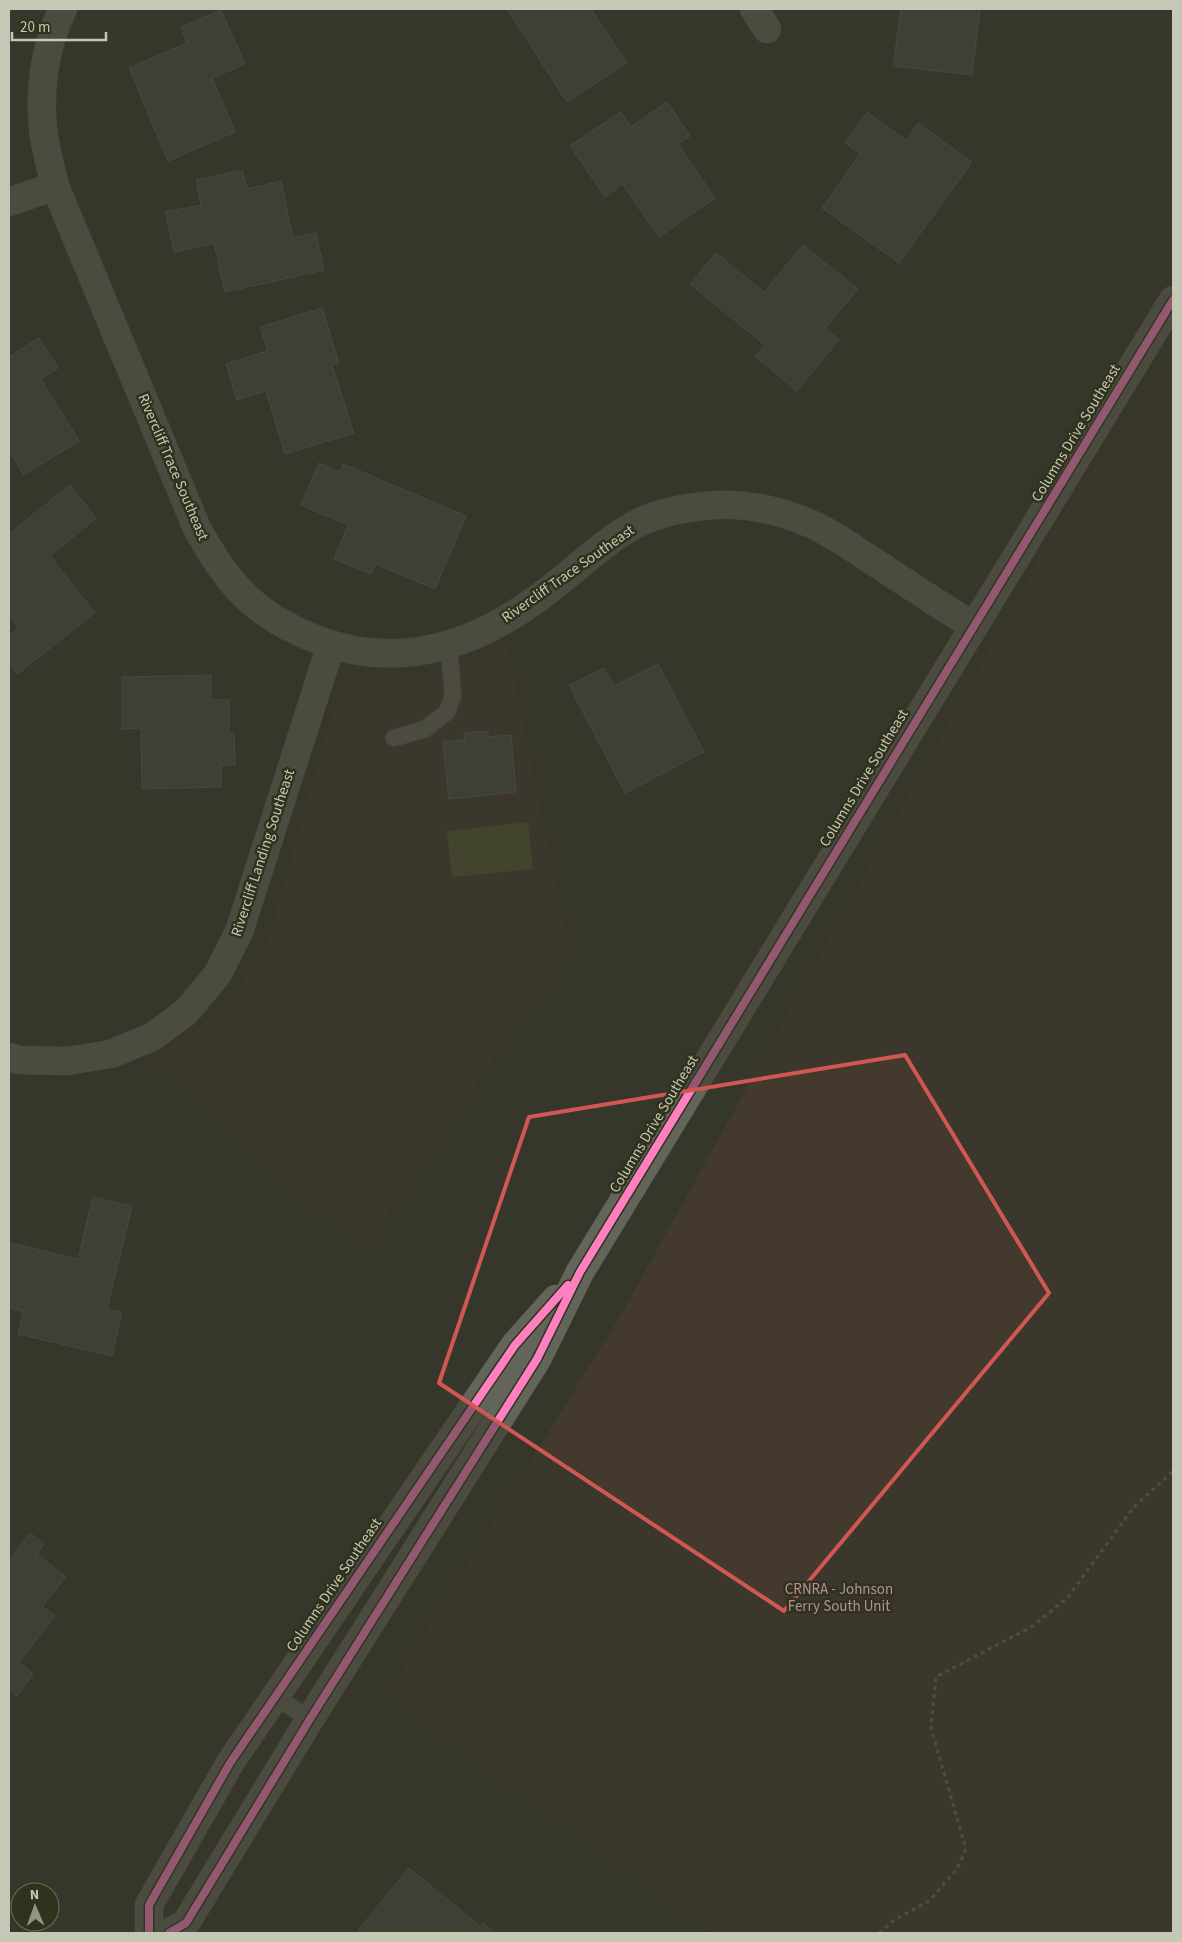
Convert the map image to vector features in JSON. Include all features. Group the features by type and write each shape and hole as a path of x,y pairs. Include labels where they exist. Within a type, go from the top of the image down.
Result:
{"street":[{"name":"Rivercliff Trace Southeast","path":"63,9 53,33 42,97 44,136 55,186 192,517 219,566 235,587 256,607 305,635 331,645 369,653 399,654 449,646 486,630 519,612 626,529 662,514 715,505 740,506 771,511 790,516 825,531 973,626"},
{"path":"9,202 55,186"},
{"name":"Columns Drive Southeast","path":"168,1933 186,1923 310,1719 537,1358 580,1272 1173,300"},
{"name":"Rivercliff Landing Southeast","path":"9,1057 19,1060 67,1061 111,1054 152,1037 186,1012 217,975 238,932 331,645"},
{"name":"Columns Drive Southeast","path":"149,1933 149,1905 230,1764 515,1345 580,1272"}],"lane":[{"path":"394,738 425,729 447,712 453,696 449,646"},
{"path":"275,1697 310,1719"}],"path":[{"path":"879,1933 894,1920 930,1901 957,1869 966,1849 931,1728 936,1677 1033,1626 1068,1597 1134,1507 1173,1470"}],"highlighted area":[{"path":"905,1055 1049,1293 784,1611 439,1383 529,1117"}],"green space":[{"name":"CRNRA - Johnson Ferry South Unit","path":"1173,353 1173,1933 715,1933 389,1691 622,1313 1066,511"},
{"path":"508,646 569,948 364,1247 154,1058 193,1032 229,1003 268,940 337,695 350,681 368,674 391,672 420,675"}],"shaded area":[{"path":"528,822 533,869 452,877 447,831"}],"building":[{"path":"507,9 591,9 627,63 567,102"},
{"path":"901,9 980,9 972,75 893,66"},
{"path":"221,10 245,64 212,78 235,132 168,161 129,68 187,43 181,27"},
{"path":"667,102 690,136 678,144 715,198 659,237 622,184 605,197 570,146 621,112 631,127"},
{"path":"867,112 906,140 918,123 972,162 899,263 822,208 860,154 845,143"},
{"path":"242,170 247,189 281,181 293,238 316,233 324,270 225,292 214,243 174,252 165,212 201,205 196,180"},
{"path":"803,245 858,289 825,328 839,339 797,391 755,356 765,345 690,284 716,253 764,292"},
{"path":"322,308 339,363 332,365 354,433 285,454 266,391 237,400 226,364 268,351 260,327"},
{"path":"39,338 58,368 41,379 79,441 24,475 11,454 9,455 9,357"},
{"path":"319,463 340,472 343,464 466,516 435,589 375,564 371,574 334,559 348,525 301,505"},
{"path":"70,485 96,518 50,556 95,613 17,674 9,664 9,636 19,628 9,615 9,534"},
{"path":"658,664 704,752 625,793 569,685 604,668 614,686"},
{"path":"211,675 211,700 229,700 229,734 234,733 235,765 221,765 221,787 142,789 141,728 122,729 122,677"},
{"path":"488,731 488,737 511,735 516,792 449,799 443,742 465,740 464,733"},
{"path":"93,1197 132,1206 107,1309 122,1312 112,1356 18,1334 23,1311 9,1308 10,1243 78,1259"},
{"path":"30,1533 44,1544 37,1554 66,1577 42,1606 55,1616 19,1662 33,1674 17,1696 9,1689 9,1560"},
{"path":"409,1868 480,1926 483,1923 496,1933 356,1933"}],"cycle path":[{"path":"169,1933 186,1923 310,1719 537,1359 580,1272 1173,300"},
{"path":"149,1933 149,1905 230,1763 515,1345 568,1285"}]}
